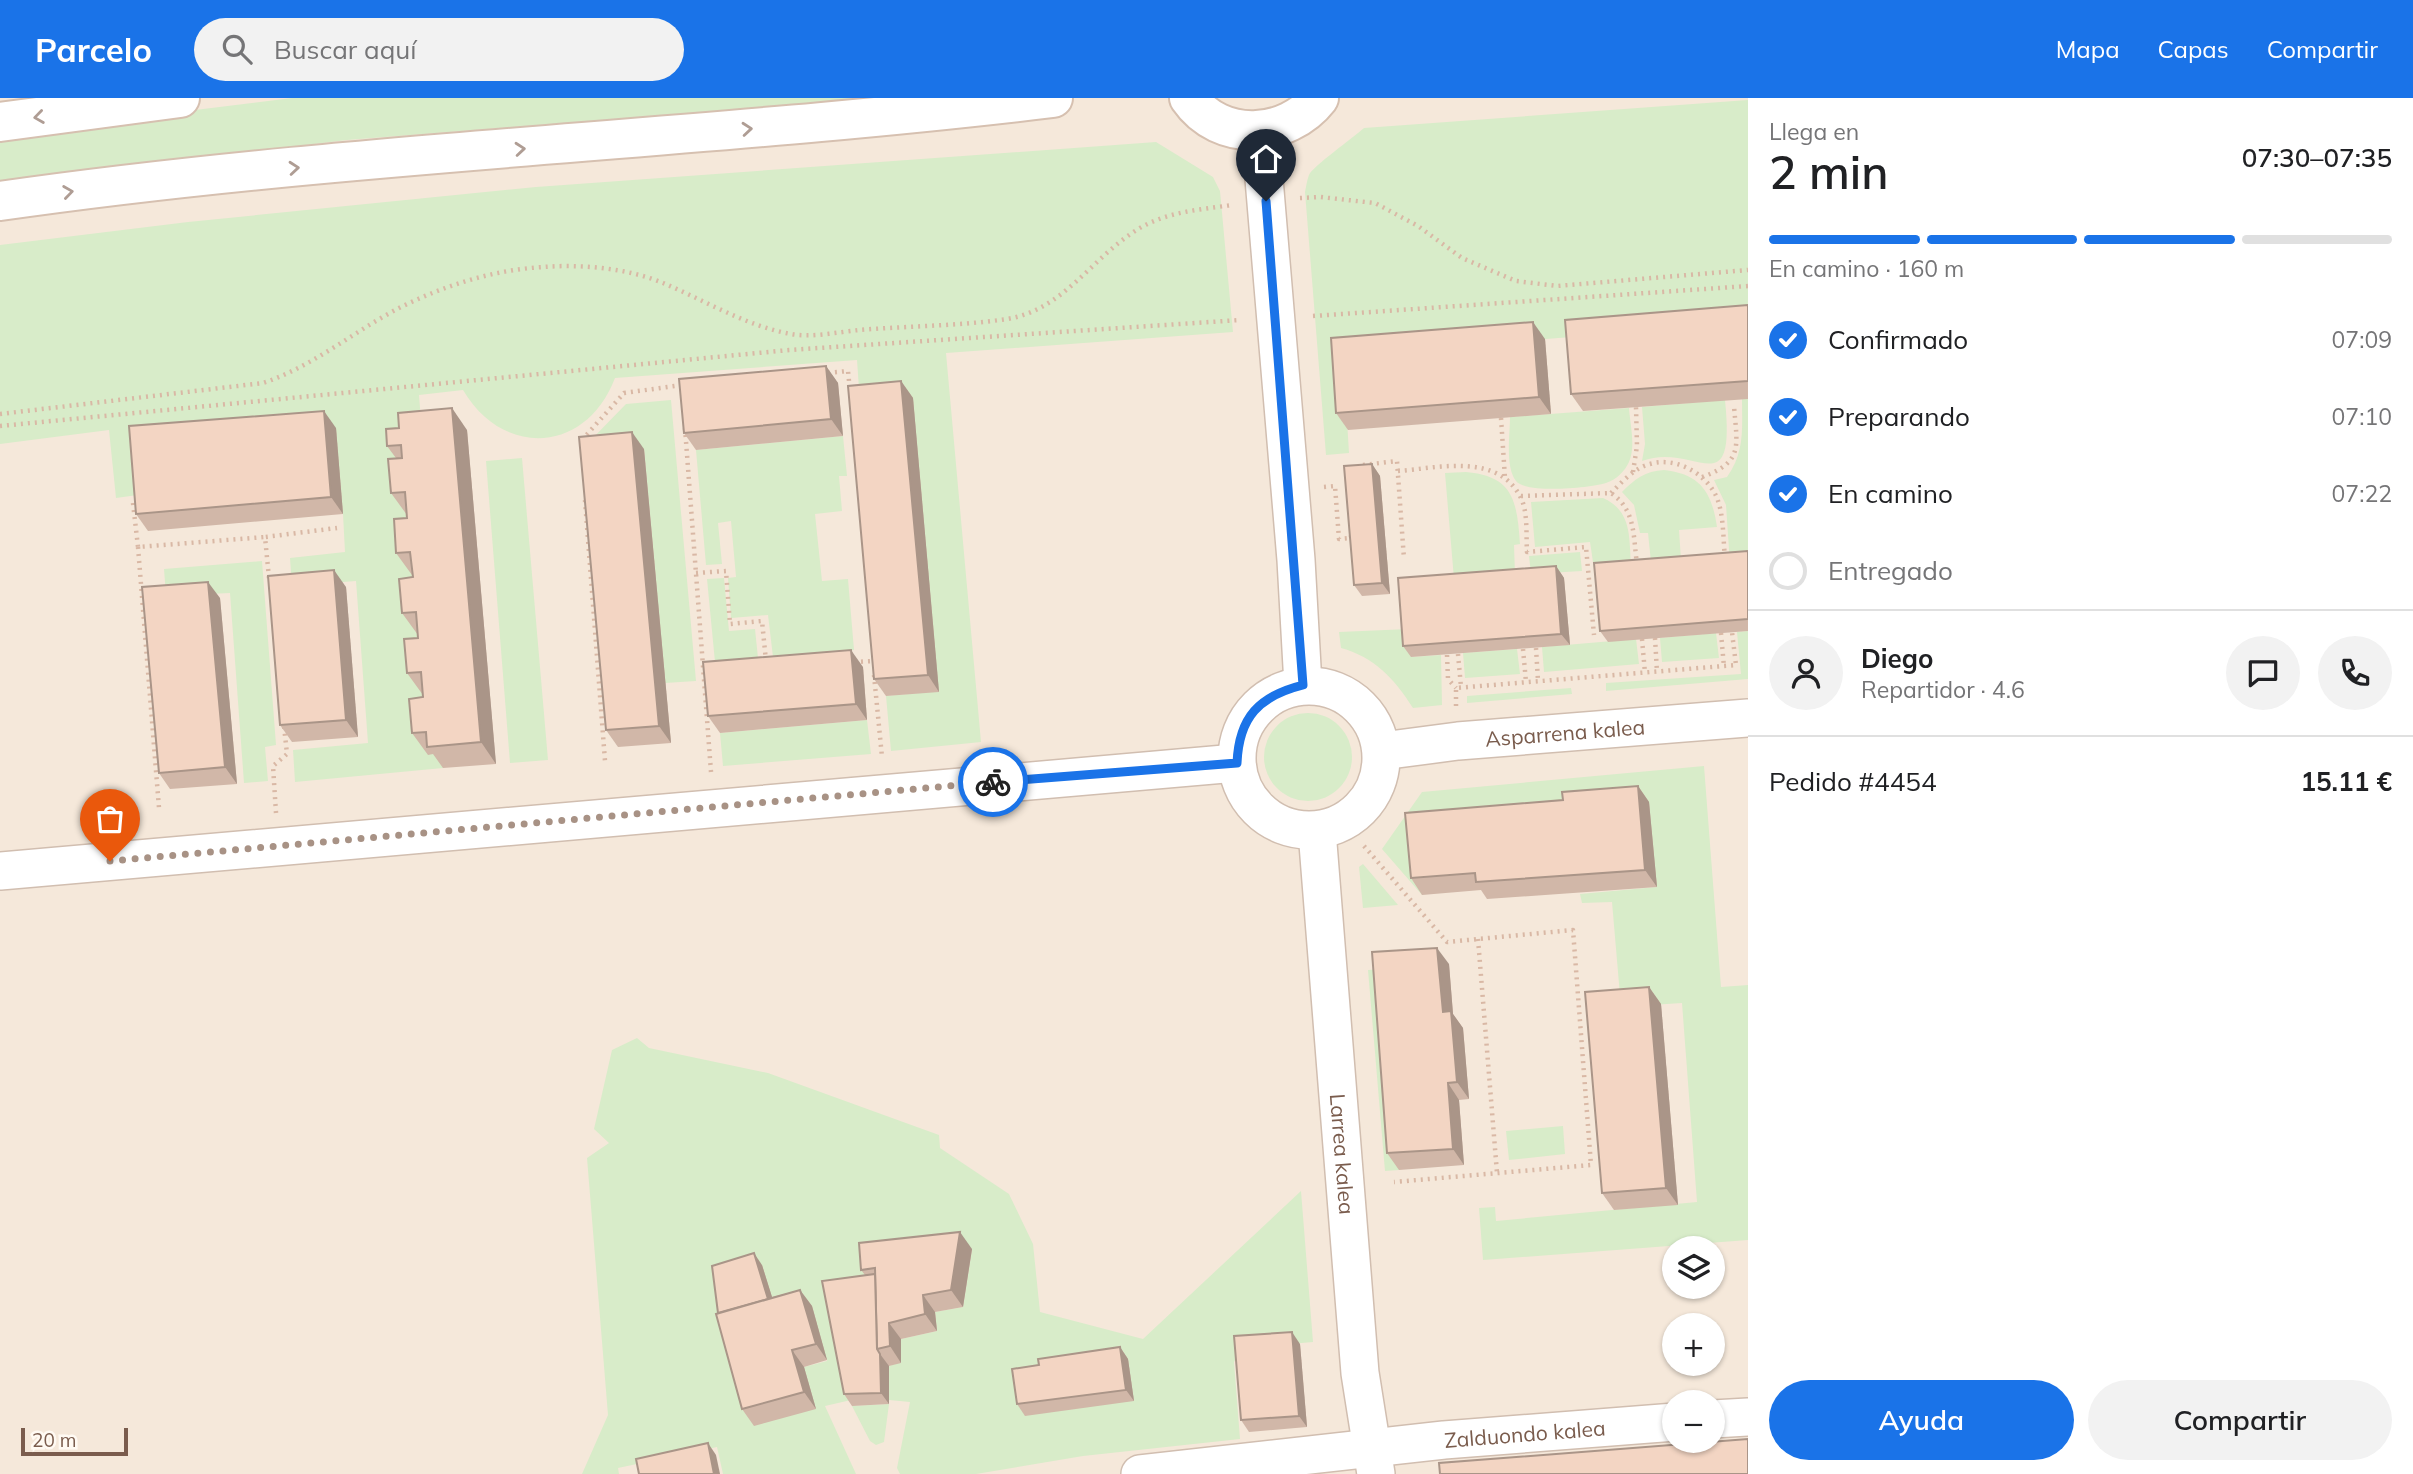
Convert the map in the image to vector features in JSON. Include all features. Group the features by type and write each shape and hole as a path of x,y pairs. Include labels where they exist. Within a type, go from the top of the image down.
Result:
{"main road":[{"path":"0,122 180,98"},
{"path":"0,201 132,182 916,114 1053,98"},
{"path":"1186,101 1225,126 1260,131 1297,119 1319,98"}],"street":[{"path":"1260,131 1303,685"},
{"path":"1303,685 1326,687 1346,695 1364,710 1376,729 1382,751 1381,773 1372,795 1358,813 1339,825 1317,831 1288,828 1262,814 1244,791 1237,763 1238,740 1247,720 1261,702 1281,691 1303,685"},
{"name":"Asparrena kalea","path":"1382,751 1458,741 1748,718"},
{"path":"0,871 1237,763"},
{"name":"Larrea kalea","path":"1317,831 1360,1373 1375,1461"},
{"path":"1725,1418 1748,1417"},
{"name":"Zalduondo kalea","path":"1140,1474 1375,1461 1662,1424"}],"path":[{"path":"0,414 263,383 293,373 400,307 442,289 475,276 544,267 605,268 659,282 731,314 792,335 1009,319 1053,301 1074,286 1098,261 1133,232 1170,214 1266,201 1320,197 1375,204 1418,226 1462,258 1516,281 1557,286 1748,270"},
{"path":"1301,316 1748,286"},
{"path":"0,426 789,350 1241,320"},
{"path":"821,374 848,371 851,399"},
{"path":"580,442 624,393 695,384"},
{"path":"681,385 682,398"},
{"path":"1702,477 1724,469 1734,456 1734,406"},
{"path":"1632,472 1637,446 1636,407"},
{"path":"1501,418 1505,478"},
{"path":"685,425 711,780"},
{"path":"1356,465 1397,461 1404,559"},
{"path":"1611,493 1632,472 1650,464 1670,462 1702,477 1719,501 1725,565"},
{"path":"1398,471 1479,466 1497,471 1520,496 1527,552 1586,547 1594,635"},
{"path":"1320,487 1335,485 1339,539 1351,538 1350,526"},
{"path":"1520,496 1611,493 1621,500 1632,518 1638,567 1625,568"},
{"path":"585,498 605,761"},
{"path":"133,503 159,808"},
{"path":"138,547 265,537 337,528"},
{"path":"265,537 271,591"},
{"path":"696,573 726,571 730,624 762,621 766,669"},
{"path":"1588,572 1601,571"},
{"path":"1447,655 1448,680 1458,688 1724,667 1736,666 1732,632"},
{"path":"1721,633 1724,667"},
{"path":"1656,638 1657,672"},
{"path":"1642,639 1645,673"},
{"path":"872,647 882,766"},
{"path":"1536,648 1538,681"},
{"path":"1523,649 1526,682"},
{"path":"1456,714 1458,654"},
{"path":"846,663 873,661"},
{"path":"703,674 716,673"},
{"path":"276,817 273,766 287,754 283,713"},
{"path":"1364,846 1447,942 1573,930 1591,1165 1394,1182"},
{"path":"1478,939 1497,1173"}],"shaded area":[{"path":"0,98 1748,98 1748,1474 0,1474"}],"green space":[{"path":"292,98 884,98 347,140 0,182 0,134"},
{"path":"1748,100 1748,323 1343,355 1349,453 1326,455 1305,192 1309,175 1325,159 1364,128"},
{"path":"1156,142 1213,177 1220,191 1233,332 946,353 981,742 891,751 886,696 939,691 860,403 857,360 615,378 602,403 585,422 565,433 543,438 521,436 500,428 480,412 463,390 419,395 422,434 407,515 412,575 425,574 420,634 421,679 425,704 443,768 295,782 293,750 368,743 356,581 292,586 290,558 345,552 343,514 145,494 116,498 109,430 0,444 0,245 188,222 536,187"},
{"path":"1748,398 1748,563 1730,564 1726,505 1714,480 1727,477 1733,468 1740,449 1742,399"},
{"path":"671,400 696,681 665,683 644,449 590,441 626,404"},
{"path":"1725,400 1727,433 1724,452 1718,461 1708,464 1661,457 1642,461 1645,444 1642,407"},
{"path":"1629,408 1631,456 1625,469 1613,480 1598,485 1559,489 1532,488 1516,481 1509,459 1510,417"},
{"path":"843,436 847,476 839,476 842,511 815,514 822,581 848,579 854,650 773,657 768,615 731,618 728,578 736,577 731,521 718,523 722,564 706,565 696,450"},
{"path":"522,458 548,760 510,763 486,461"},
{"path":"1664,470 1687,476 1702,487 1712,504 1717,527 1679,530 1681,560 1651,562 1648,533 1640,533 1634,505 1622,492 1641,477"},
{"path":"1466,472 1494,479 1510,494 1517,516 1520,544 1514,545 1515,575 1454,579 1445,473"},
{"path":"1603,498 1612,503 1624,518 1629,535 1631,565 1594,569 1590,542 1535,547 1531,502"},
{"path":"1580,552 1582,571 1531,574 1529,556"},
{"path":"262,561 276,745 265,747 268,781 244,783 230,593 166,596 164,569"},
{"path":"724,578 729,631 755,629 758,658 715,662 707,579"},
{"path":"1409,629 1411,657 1441,655 1442,705 1413,708 1383,670 1364,657 1341,648 1339,632"},
{"path":"1748,631 1748,679 1606,691 1606,683 1741,674 1737,632"},
{"path":"1716,633 1719,658 1662,662 1660,638"},
{"path":"1636,639 1639,664 1544,672 1542,647"},
{"path":"1517,649 1520,674 1465,678 1463,653"},
{"path":"1571,688 1572,694 1467,703 1467,696"},
{"path":"1308,713 1333,720 1345,732 1352,757 1345,782 1333,794 1308,801 1283,794 1271,782 1264,757 1271,732 1283,720"},
{"path":"867,720 871,754 723,766 720,733"},
{"path":"1704,766 1721,987 1748,985 1748,1240 1725,1242 1725,1236 1662,1236 1662,1246 1483,1260 1479,1208 1495,1207 1496,1221 1697,1202 1682,1003 1621,1007 1612,902 1582,903 1580,894 1657,887 1417,830 1422,895 1382,849 1422,792"},
{"path":"1363,864 1398,905 1363,908 1359,867"},
{"path":"1384,969 1399,1170 1385,1171 1368,970"},
{"path":"637,1038 649,1048 768,1073 939,1135 940,1148 1009,1194 1033,1244 1040,1312 1143,1339 1301,1191 1313,1342 1242,1348 1234,1362 1240,1439 1083,1456 976,1474 900,1474 897,1468 910,1402 889,1400 889,1366 901,1362 901,1339 937,1331 935,1312 963,1307 972,1249 851,1400 825,1406 856,1474 723,1474 717,1447 618,1468 619,1474 582,1474 608,1415 587,1158 609,1143 594,1129 612,1050","holes":["778,1316 827,1360 804,1367"]},
{"path":"1563,1126 1565,1154 1509,1160 1506,1131"},
{"path":"889,1404 884,1442 876,1445 870,1441 852,1406"}],"building":[{"path":"1748,305 1748,381 1571,394 1565,320"},
{"path":"1533,322 1539,397 1336,413 1331,338"},
{"path":"826,366 831,419 684,433 679,379"},
{"path":"901,381 928,675 874,679 848,386"},
{"path":"452,408 481,742 427,747 426,732 412,733 409,699 423,697 421,672 407,673 404,639 418,638 416,612 402,613 399,579 413,577 410,552 396,553 394,519 407,518 405,492 391,493 388,459 402,458 401,445 387,446 386,429 399,428 398,413"},
{"path":"324,411 331,497 136,514 129,426"},
{"path":"632,432 659,726 606,730 579,437"},
{"path":"1372,464 1382,583 1354,585 1344,466"},
{"path":"1748,551 1748,619 1600,631 1594,563"},
{"path":"1556,566 1561,634 1403,646 1398,578"},
{"path":"334,570 346,720 280,725 268,576"},
{"path":"208,582 225,767 159,773 142,587"},
{"path":"851,650 856,704 708,716 703,662"},
{"path":"1638,786 1645,870 1476,882 1475,873 1411,878 1405,813 1563,800 1562,792"},
{"path":"1437,948 1443,1012 1451,1011 1457,1082 1448,1083 1453,1149 1387,1153 1372,952"},
{"path":"1649,987 1666,1188 1602,1193 1585,992"},
{"path":"960,1232 951,1290 923,1295 925,1314 889,1323 890,1346 877,1349 875,1268 861,1270 859,1243"},
{"path":"754,1253 768,1299 718,1313 712,1266"},
{"path":"875,1274 881,1393 844,1394 822,1281"},
{"path":"800,1290 816,1344 792,1350 804,1392 742,1409 716,1314"},
{"path":"1292,1332 1299,1416 1241,1420 1234,1336"},
{"path":"1120,1347 1126,1390 1017,1404 1012,1369 1039,1365 1038,1359"},
{"path":"1748,1439 1748,1474 1440,1474 1439,1463 1662,1446 1662,1453 1725,1453 1725,1441"},
{"path":"708,1443 714,1474 639,1474 636,1459"}],"way so far":[{"path":"110,861 993,782"}],"route":[{"path":"993,782 1237,763 1238,740 1247,720 1261,702 1281,691 1303,685 1300,611 1266,201"}]}
